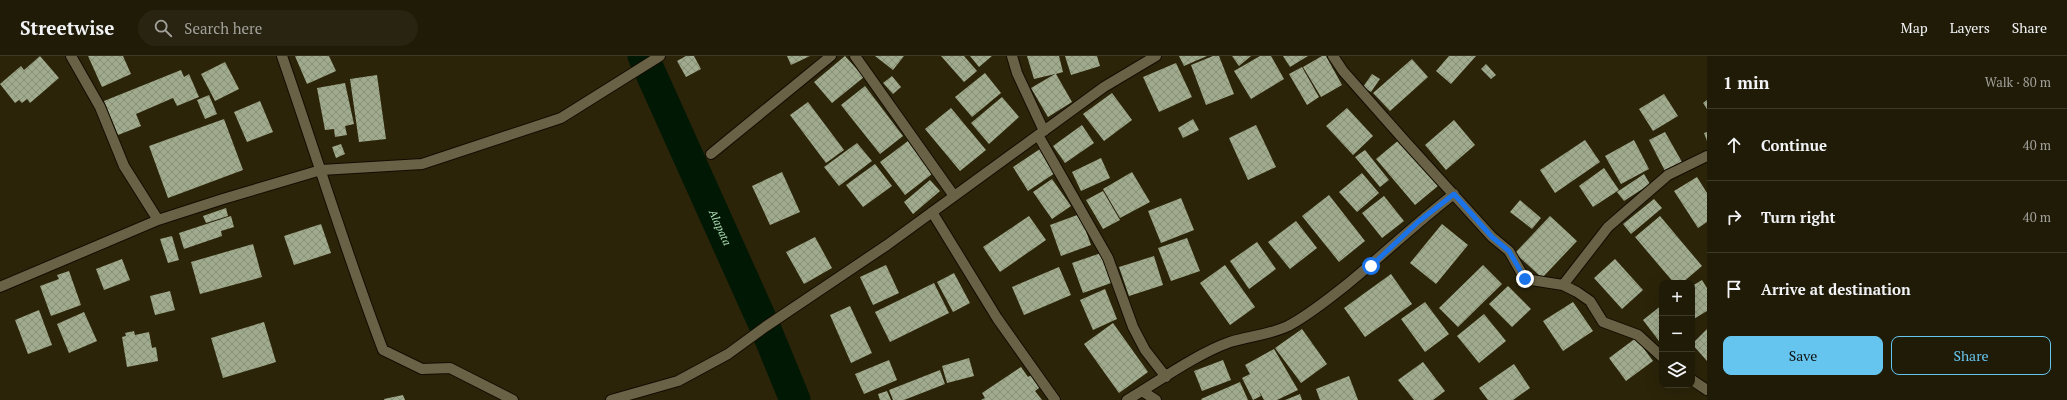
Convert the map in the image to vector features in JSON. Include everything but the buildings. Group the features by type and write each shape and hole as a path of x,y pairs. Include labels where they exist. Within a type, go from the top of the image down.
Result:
{"street":[{"path":"71,56 100,107 124,166 158,220"},
{"path":"282,56 321,170 350,263 383,350 422,369 450,368 513,400"},
{"path":"0,287 158,220 321,170 422,164 561,118 660,56"},
{"path":"711,154 831,56"},
{"path":"856,56 954,196"},
{"path":"1012,56 1017,73 1041,133 1108,258 1132,327 1145,350 1166,377"},
{"path":"611,400 678,381 728,354 764,327 887,245 1104,87 1156,56"},
{"path":"1333,56 1343,71 1492,237 1509,251 1525,279 1563,285 1590,301 1602,322 1638,335 1659,354"},
{"path":"1563,285 1608,227 1668,175 1707,156"},
{"path":"1127,400 1215,349 1231,342 1266,335 1288,325 1322,305 1371,266 1418,222 1454,194"},
{"path":"932,212 997,318 1055,400"},
{"path":"1695,382 1707,390"},
{"path":"1142,391 1156,400"}],"waterway":[{"name":"Alapata","path":"643,56 765,327 795,400"}],"route":[{"path":"1371,266 1418,222 1454,194 1492,237 1509,251 1525,279"}]}
